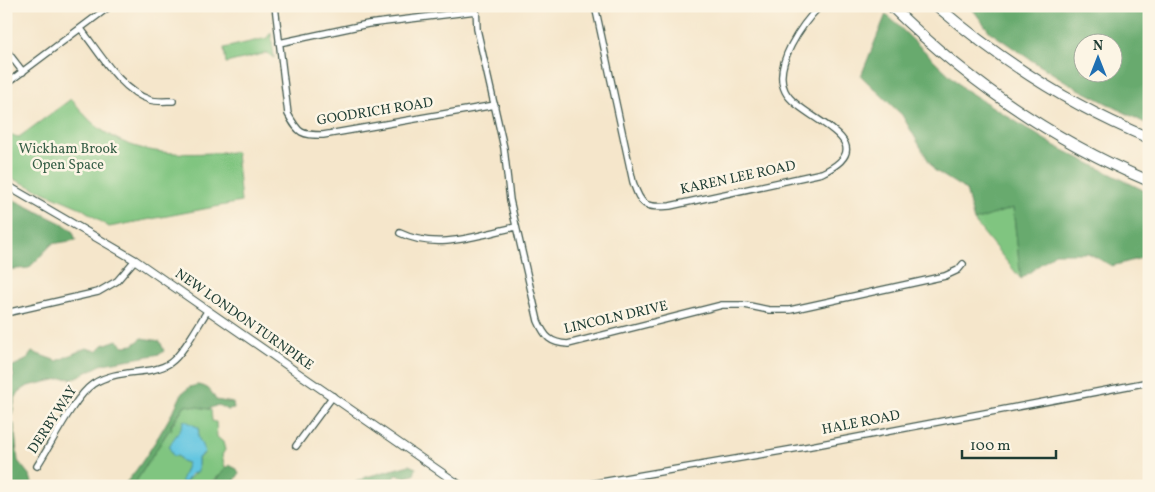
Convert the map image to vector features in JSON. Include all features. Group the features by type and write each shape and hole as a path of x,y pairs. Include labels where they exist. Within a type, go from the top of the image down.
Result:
{"highway":[{"path":"891,6 955,64 1010,106 1087,151 1149,181"},
{"path":"936,6 987,46 1042,83 1091,111 1149,138"}],"street":[{"path":"6,84 110,6"},
{"name":"GOODRICH ROAD","path":"275,6 288,114 296,129 304,134 322,134 495,105"},
{"name":"KAREN LEE ROAD","path":"595,6 639,200 647,206 656,207 670,206 822,173 838,165 845,156 846,145 841,134 792,102 784,90 782,72 790,48 811,16 820,6"},
{"path":"279,43 368,24 476,8"},
{"name":"LINCOLN DRIVE","path":"476,8 477,29 504,148 510,200 516,227 538,321 545,336 554,343 568,344 722,305 746,305 769,310 790,310 822,304 945,276 958,270 963,264"},
{"path":"81,29 126,87 152,101 173,101"},
{"path":"6,50 23,72"},
{"name":"NEW LONDON TURNPIKE","path":"6,185 135,260 333,396 458,485"},
{"path":"400,234 425,242 443,242 516,227"},
{"path":"6,313 98,292 117,281 135,260"},
{"name":"DERBY WAY","path":"37,466 87,389 102,379 115,374 157,368 172,362 208,310"},
{"name":"HALE ROAD","path":"578,486 811,446 1149,382"},
{"path":"296,446 333,396"}],"green space":[{"path":"970,6 1149,6 1149,125 1073,86 990,32"},
{"path":"886,14 964,89 1055,146 1149,193 1149,256 1112,266 1088,253 1055,253 1021,279 1013,208 974,221 966,190 934,170 902,115 861,76"},
{"path":"271,32 274,58 267,53 226,63 224,48 267,38"},
{"name":"Wickham Brook Open Space","path":"71,99 95,125 111,136 128,144 162,152 236,152 241,202 109,227 81,208 6,176 6,135 19,137"},
{"path":"6,196 63,224 72,230 76,240 52,244 29,268 6,270"},
{"path":"1013,208 1021,279 974,221"},
{"path":"142,338 160,341 164,351 160,354 103,364 73,379 64,378 28,386 19,392 15,399 12,415 6,416 6,380 14,377 11,367 26,360 32,352 57,361 86,348 97,351 103,345 117,340 124,346 133,345"},
{"path":"204,386 213,394 216,400 233,403 234,409 228,410 218,405 208,409 185,405 171,425 172,430 169,430 133,486 122,486 155,443 182,393 190,387"},
{"path":"190,404 211,410 212,421 216,422 217,437 223,442 225,450 222,455 226,471 212,481 210,486 133,486 185,405","holes":["184,421 199,428 198,437 204,454 198,458 198,470 184,483 182,481 188,463 182,461 169,446 182,431"]},
{"path":"6,419 14,424 18,461 30,476 33,486 6,486"},
{"path":"229,465 237,469 239,474 235,480 240,486 210,486"},
{"path":"409,465 416,468 414,475 405,477 396,475 392,483 382,481 370,486 321,486 333,483 352,484 366,477"}],"water":[{"path":"184,420 199,428 198,437 205,452 198,458 198,472 191,474 185,483 181,481 188,463 182,461 178,456 173,456 169,447"}]}
